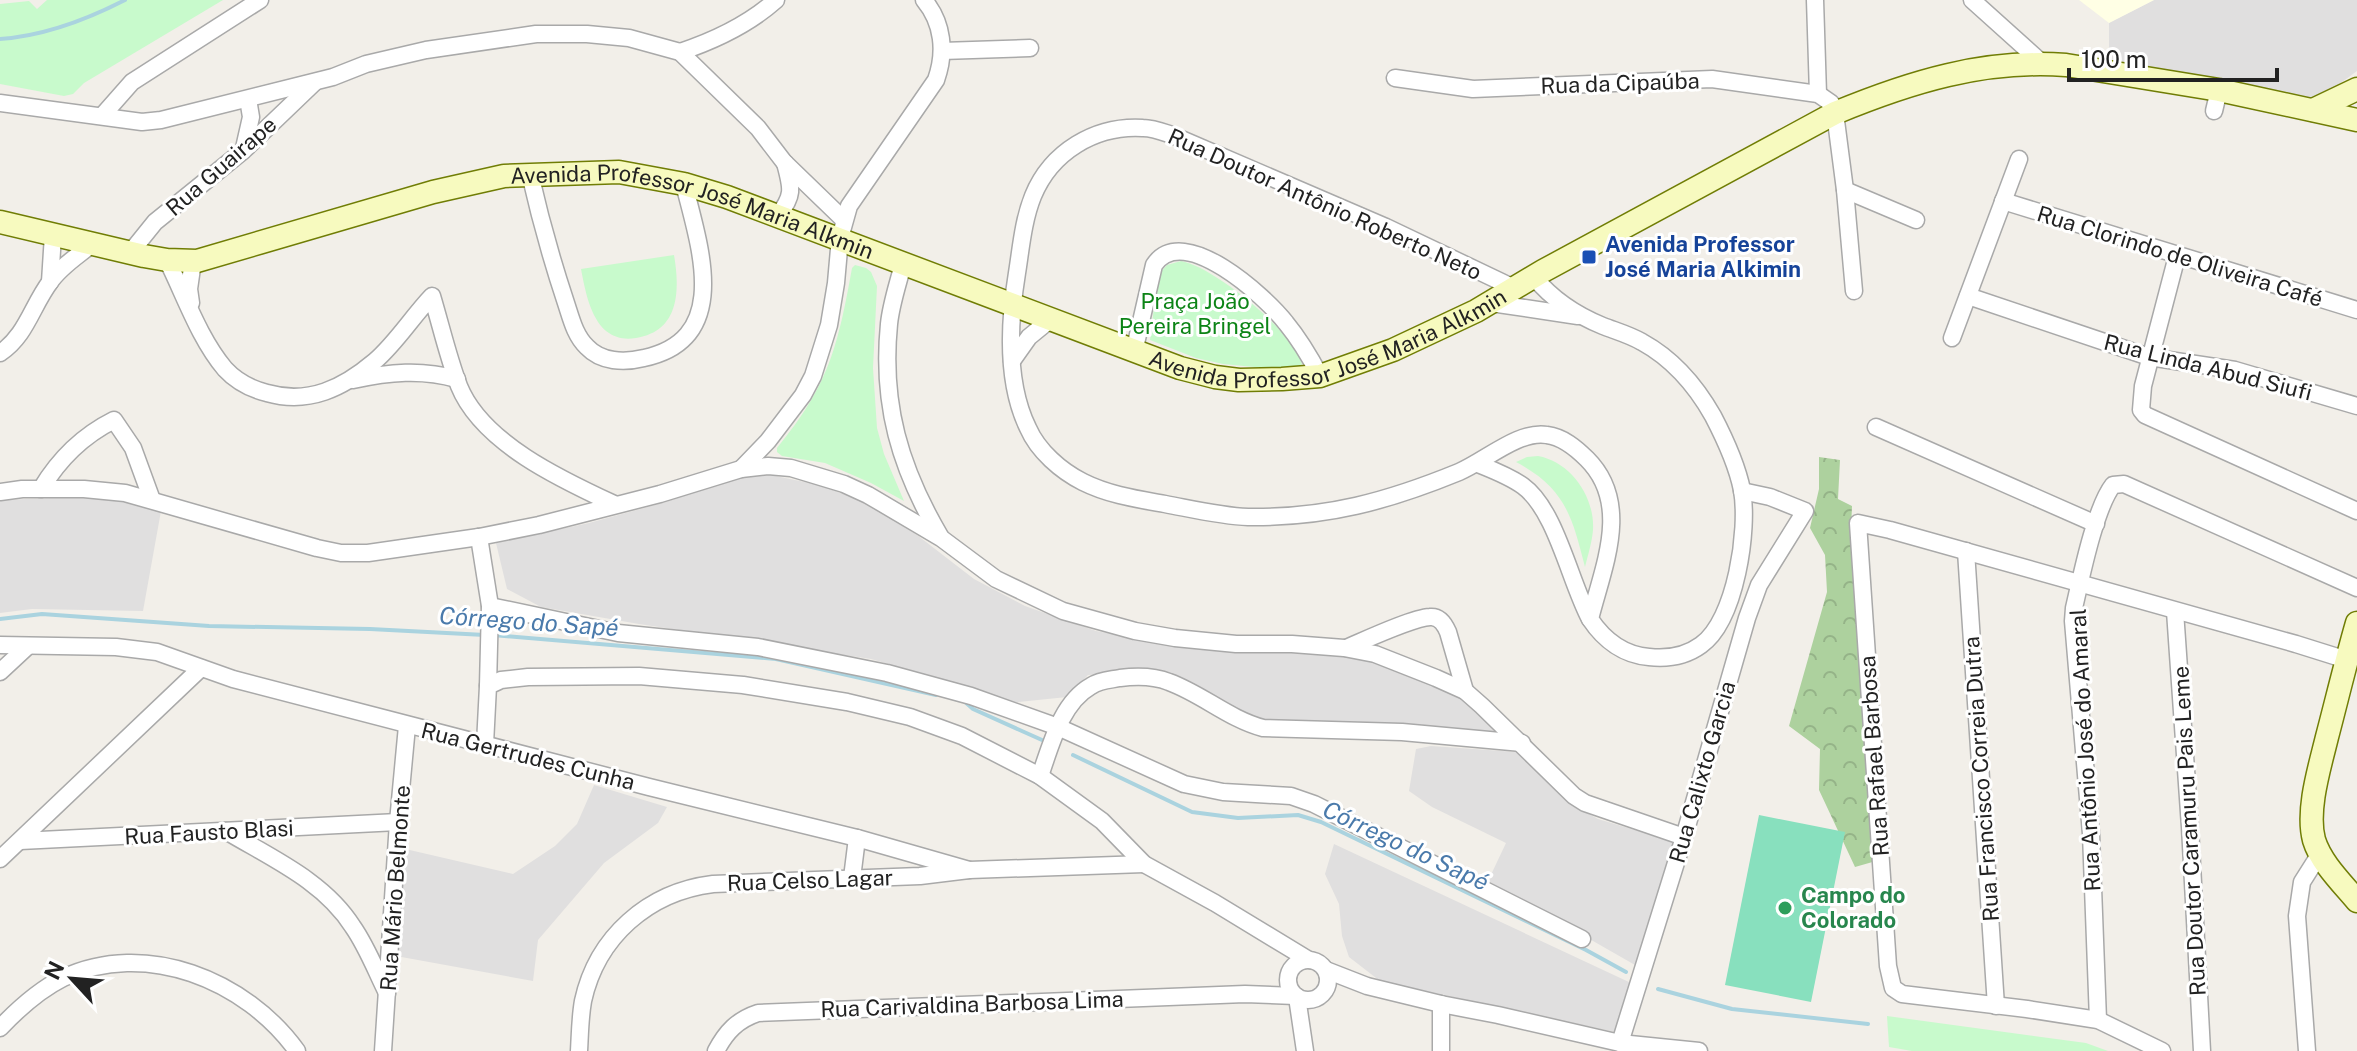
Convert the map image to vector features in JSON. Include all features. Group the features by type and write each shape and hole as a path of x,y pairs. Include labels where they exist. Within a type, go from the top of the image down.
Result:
{"street":[{"path":"102,116 132,82 260,0"},
{"path":"680,52 757,17 776,0"},
{"path":"741,469 775,432 813,376 829,325 842,229 858,191 936,80 942,51 936,17 924,0"},
{"path":"1815,0 1818,94 1831,103 1835,113 1854,291"},
{"path":"1972,0 2042,63"},
{"path":"0,103 142,122 248,99 315,82 366,64 426,50 536,34 629,38 680,52 758,128 842,229"},
{"path":"942,51 1030,48"},
{"name":"Avenida Professor José Maria Alkmin","path":"0,222 130,253 193,261 448,188 504,176 619,172 684,184 778,216 842,229 903,264 1180,368 1215,377 1282,379 1320,376 1393,350 1491,303 1524,282 1835,113 1937,76 2042,63 2109,71 2216,101 2313,110 2351,119"},
{"name":"Rua da Cipaúba","path":"1395,78 1473,89 1712,79 1818,94"},
{"name":"Rua Guairape","path":"130,253 155,222 244,150 315,82"},
{"path":"2313,110 2354,90"},
{"path":"2351,119 2354,90"},
{"path":"244,150 251,117 248,99"},
{"name":"Rua Doutor Antônio Roberto Neto","path":"1584,317 1546,292 1524,282 1386,227 1172,135 1135,128 1102,132 1069,148 1042,177 1025,219 1013,305 1012,361 1022,416 1029,432 1067,473 1105,492 1246,517 1314,515 1356,507 1408,493 1478,464 1527,436 1545,434 1561,439 1575,447 1601,475 1612,506 1609,547 1590,619"},
{"path":"1952,338 2019,159"},
{"path":"778,216 791,195 784,162"},
{"path":"530,174 553,266 574,325 586,346 595,354 610,360 625,361 651,357 676,345 687,335 702,308 703,270 684,184"},
{"path":"1845,190 1916,220"},
{"name":"Rua Clorindo de Oliveira Café","path":"2003,201 2357,310"},
{"path":"50,282 53,235"},
{"path":"0,353 12,345 25,327 50,282 63,267 92,244"},
{"path":"1134,352 1154,265 1172,251 1186,252 1218,265 1264,299 1294,333 1320,376"},
{"path":"2177,256 2149,357 2141,410 2145,415 2357,511"},
{"path":"167,260 191,312 227,371 252,389 283,398 306,398 334,389 347,381 376,360 432,296 460,388 482,424 545,468 614,504"},
{"path":"191,312 189,289 193,261"},
{"path":"903,264 889,322 890,413 914,490 941,538"},
{"name":"Rua Linda Abud Siufi","path":"1968,296 2149,357 2235,370 2357,406"},
{"path":"1478,464 1524,486 1536,498 1553,531 1580,600 1606,639 1634,655 1666,658 1685,654 1708,639 1721,618 1739,566 1745,531 1742,491 1724,437 1701,396 1673,364 1641,341 1584,317 1491,303"},
{"path":"1012,361 1029,337 1051,319"},
{"path":"347,381 396,372 435,373 457,379"},
{"path":"41,489 50,473 68,453 94,430 114,420 133,448 152,500"},
{"path":"1876,427 2096,524"},
{"path":"0,492 84,489 125,493 341,553 368,553 539,525 660,494 741,469 768,466 791,468 830,479 868,495 941,538 996,579 1063,611 1175,638 1344,648 1375,654 1465,691 1585,803 1684,837"},
{"name":"Rua Antônio José do Amaral","path":"2098,1020 2091,834 2073,621 2079,584 2109,490 2113,485 2124,484 2357,588"},
{"name":"Rua Calixto Garcia","path":"1620,1043 1759,585 1805,511 1770,497 1742,491"},
{"name":"Rua Rafael Barbosa","path":"1966,551 1858,523 1887,952 1893,988 1902,994 1996,1006"},
{"path":"479,537 490,612 485,744"},
{"path":"1966,551 2347,660"},
{"name":"Rua Francisco Correia Dutra","path":"1966,551 1996,1006"},
{"name":"Rua Doutor Caramuru Pais Leme","path":"2175,611 2202,1051"},
{"path":"490,612 618,633 758,647 887,673 971,696 1058,727 1184,784 1223,792 1291,796 1314,804 1582,939"},
{"path":"1344,648 1411,622 1436,618 1448,632 1465,691"},
{"path":"2357,623 2317,779 2312,822 2315,841 2329,867 2357,901"},
{"name":"Rua Gertrudes Cunha","path":"0,645 116,647 157,652 233,679 407,726 857,838 969,870"},
{"path":"0,672 28,646"},
{"path":"0,859 201,668"},
{"path":"488,686 501,680 528,677 639,676 743,685 832,699 910,717 962,736 1040,776 1102,821 1144,864 1326,970 1367,986 1620,1043 1699,1051"},
{"path":"1040,776 1058,727 1075,700 1093,684 1141,677 1170,682 1247,724 1263,728 1402,732 1522,743"},
{"name":"Rua Mário Belmonte","path":"383,1051 407,726"},
{"name":"Rua Fausto Blasi","path":"20,841 398,822"},
{"path":"226,831 328,895 353,927 388,995"},
{"path":"852,878 857,838"},
{"path":"2307,1051 2297,916 2302,882 2321,852"},
{"name":"Rua Celso Lagar","path":"579,1051 583,1002 595,968 616,934 653,903 694,886 920,876 969,870 1144,864"},
{"path":"1254,929 1302,989"},
{"path":"1305,1049 1299,963 1309,960"},
{"path":"0,1028 41,991 63,978 92,967 147,964 187,971 228,988 257,1008 297,1051"},
{"path":"1302,989 1328,979 1326,970"},
{"name":"Rua Carivaldina Barbosa Lima","path":"716,1051 724,1035 735,1024 758,1013 1245,994 1367,986"},
{"path":"1441,1004 1441,1051"},
{"path":"1996,1006 2098,1020 2162,1051"},
{"path":"1571,1032 1572,1051"}],"shaded area":[{"path":"2079,0 2154,0 2109,23"},
{"path":"2154,0 2357,0 2357,71 2316,101 2109,59 2109,23"},
{"path":"771,475 819,485 862,501 917,535 974,579 1025,606 1096,631 1197,649 1323,652 1368,659 1459,696 1498,734 1411,724 1258,721 1146,672 1088,675 1067,697 1009,703 871,659 541,607 507,589 496,543 666,502 733,478"},
{"path":"102,496 161,511 143,611 32,609 0,613 0,500"},
{"path":"1431,746 1517,752 1544,774 1569,803 1598,819 1675,842 1635,965 1488,881 1506,843 1432,807 1409,791 1416,749"},
{"path":"594,785 667,807 658,823 604,863 538,940 533,981 396,956 401,907 401,848 513,874 555,846 577,824"},
{"path":"1334,844 1631,983 1615,1032 1380,981 1349,957 1342,936 1339,904 1325,874"}],"green space":[{"path":"47,0 223,0 84,83 73,94 64,96 0,84 0,4 29,1 37,9"},
{"path":"674,255 677,282 674,307 661,327 651,334 632,339 617,337 606,331 592,311 581,269"},
{"name":"Praça João Pereira Bringel","path":"1181,261 1212,275 1251,303 1285,336 1302,364 1295,371 1223,364 1196,358 1150,340 1158,275 1167,265"},
{"path":"855,265 871,272 877,286 873,368 877,428 884,454 904,501 825,463 782,456 777,452 809,404 829,364"},
{"path":"1538,456 1561,465 1570,473 1590,505 1593,530 1585,567 1564,505 1546,482 1516,462"},
{"path":"1819,457 1840,460 1838,499 1852,506 1851,530 1876,861 1855,867 1819,790 1820,749 1789,726 1827,592 1825,555 1810,528 1819,489"},
{"name":"Campo do Colorado","path":"1759,815 1845,832 1811,1002 1725,985"},
{"path":"1887,1016 2086,1043 2108,1051 1912,1051 1889,1047"}],"waterway":[{"path":"0,39 64,26 125,0"},
{"name":"Córrego do Sapé","path":"0,619 42,614 209,626 485,635"},
{"name":"Córrego do Sapé","path":"493,635 776,659 936,695"},
{"name":"Córrego do Sapé","path":"964,701 973,709 1042,740"},
{"name":"Córrego do Sapé","path":"1073,755 1192,812 1238,818 1298,815 1321,822 1626,972"},
{"name":"Córrego do Sapé","path":"1658,989 1732,1009 1868,1024"}],"place":[{"name":"Avenida Professor José Maria Alkimin","path":"1589,257"},
{"name":"Campo do Colorado","path":"1785,908"}]}
